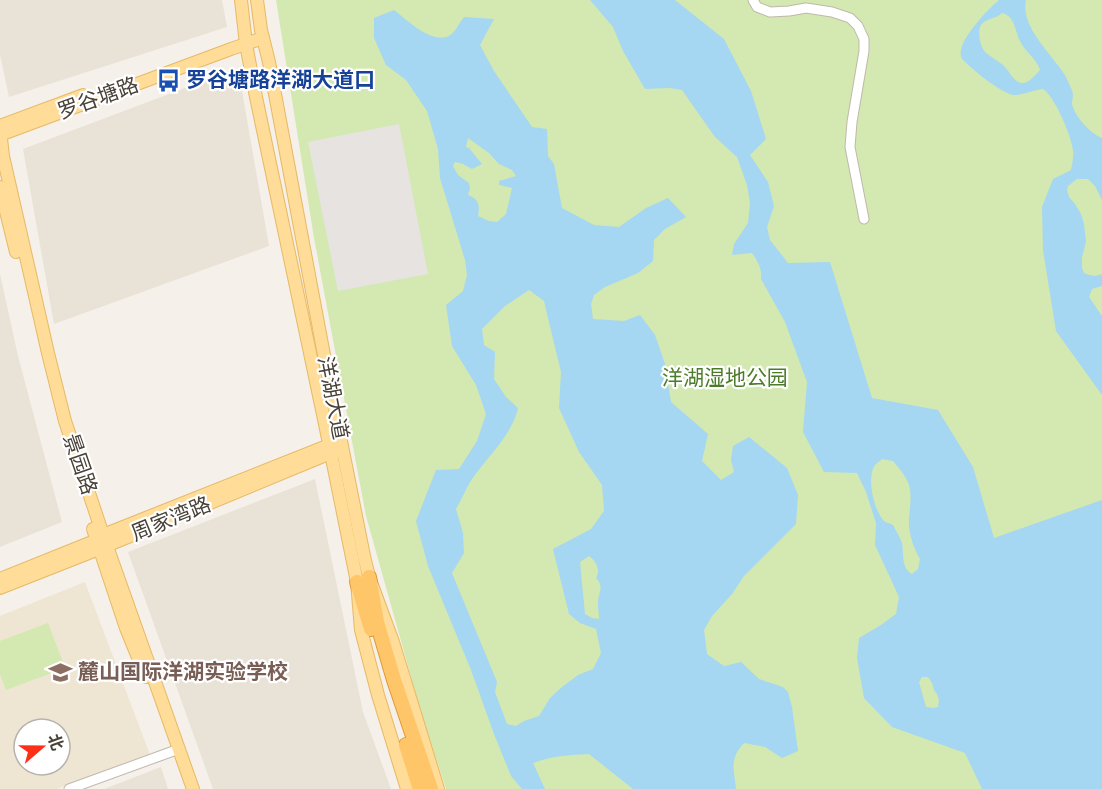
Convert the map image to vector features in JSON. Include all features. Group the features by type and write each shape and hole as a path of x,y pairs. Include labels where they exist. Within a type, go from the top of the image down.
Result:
{"highway":[{"path":"363,579 377,622 390,682 420,789"},
{"path":"390,682 431,789"}],"main road":[{"name":"洋湖大道","path":"241,0 246,40 336,447 364,556 361,630 407,789"},
{"name":"洋湖大道","path":"257,0 336,447"},
{"name":"罗谷塘路","path":"0,131 262,34"},
{"name":"景园路","path":"0,131 3,156 65,421 126,628 193,789"},
{"name":"景园路","path":"0,187 59,423 102,542"},
{"name":"周家湾路","path":"0,579 102,542 336,447"},
{"name":"周家湾路","path":"0,588 102,542"},
{"name":"洋湖大道","path":"363,579 393,642 438,789"},
{"name":"景园路","path":"177,752 186,789"}],"street":[{"path":"753,0 758,7 770,12 806,8 832,12 850,18 858,27 864,39 864,51 850,147 864,219"},
{"path":"69,789 177,752"},
{"path":"84,789 177,752"}],"shaded area":[{"path":"0,0 222,0 227,27 9,97 0,55"},
{"path":"238,68 269,246 54,324 23,149"},
{"path":"399,124 428,274 338,291 308,142"},
{"path":"0,274 18,356 62,522 0,547"},
{"path":"315,479 363,712 391,789 213,789 128,552"},
{"name":"麓山国际洋湖实验学校","path":"85,582 150,755 57,789 0,789 0,616"},
{"path":"161,767 168,789 104,789"}],"green space":[{"name":"洋湖湿地公园","path":"276,0 1102,0 1102,789 446,789 422,716 366,516 314,238"},
{"path":"48,623 65,668 6,690 0,674 0,641"}],"water":[{"path":"590,0 675,0 724,39 751,91 766,139 750,155 768,182 774,206 767,227 770,240 788,263 830,262 872,398 938,410 973,467 994,538 1102,500 1102,789 982,789 965,753 892,727 864,698 857,658 859,638 896,614 899,597 875,545 876,523 866,492 857,473 824,472 803,432 807,382 785,322 761,279 759,265 752,253 732,255 734,244 748,223 750,203 747,185 737,157 715,137 682,90 645,89 623,51 613,27","holes":["882,459 893,461 909,485 911,497 909,529 920,559 918,569 912,574 906,568 899,536 893,525 880,516 874,502 871,485 872,470","922,677 928,677 932,683 939,700 938,707 926,707 919,682"]},
{"path":"999,0 1026,0 1025,10 1028,21 1039,41 1066,77 1073,95 1072,104 1076,114 1088,128 1102,138 1102,200 1095,186 1088,179 1077,179 1068,186 1067,190 1084,224 1086,242 1082,268 1084,273 1093,276 1102,274 1102,286 1092,289 1089,297 1102,316 1102,395 1056,331 1043,250 1042,207 1053,179 1071,170 1073,150 1066,126 1048,93 1043,89 1017,95 1008,93 986,80 961,57 966,38","holes":["1002,13 1010,17 1022,45 1040,70 1032,79 1024,83 1016,81 1004,66 985,52 980,42 981,25"]},
{"path":"394,10 420,30 442,38 451,35 464,17 494,19 480,45 494,71 532,127 547,129 548,156 554,164 562,208 594,225 619,227 646,208 668,198 686,217 665,229 654,240 653,261 638,273 605,287 594,295 591,304 593,319 624,321 640,315 655,335 665,364 671,402 708,434 702,461 721,480 734,472 731,460 733,446 749,437 787,468 798,495 796,524 744,576 732,594 712,616 704,630 707,654 724,666 741,662 759,679 783,687 788,692 792,707 798,751 782,758 765,747 744,743 734,759 736,789 633,789 589,754 553,757 533,763 545,789 522,789 511,776 428,566 416,521 436,470 459,469 477,441 486,414 476,385 452,346 446,305 463,291 467,275 465,260 440,178 438,149 427,111 406,80 386,65 374,38 374,18","holes":["468,138 489,153 499,164 512,170 516,176 499,181 499,185 512,188 506,214 497,222 478,216 478,203 468,195 469,183 458,175 453,166 455,162 472,169 482,164 466,147","529,290 544,301 561,372 559,408 579,452 602,485 604,511 591,529 553,549 569,614 580,623 596,629 601,653 593,669 578,675 562,687 550,698 539,716 516,726 507,724 495,692 497,682 452,573 464,553 463,533 456,509 472,479 511,427 518,408 506,397 494,379 495,352 484,345 482,329 505,306","589,556 597,566 596,578 601,587 598,603 599,619 585,614 580,562"]}],"place":[{"name":"罗谷塘路洋湖大道口","path":"168,80"},
{"name":"麓山国际洋湖实验学校","path":"60,672"}]}
